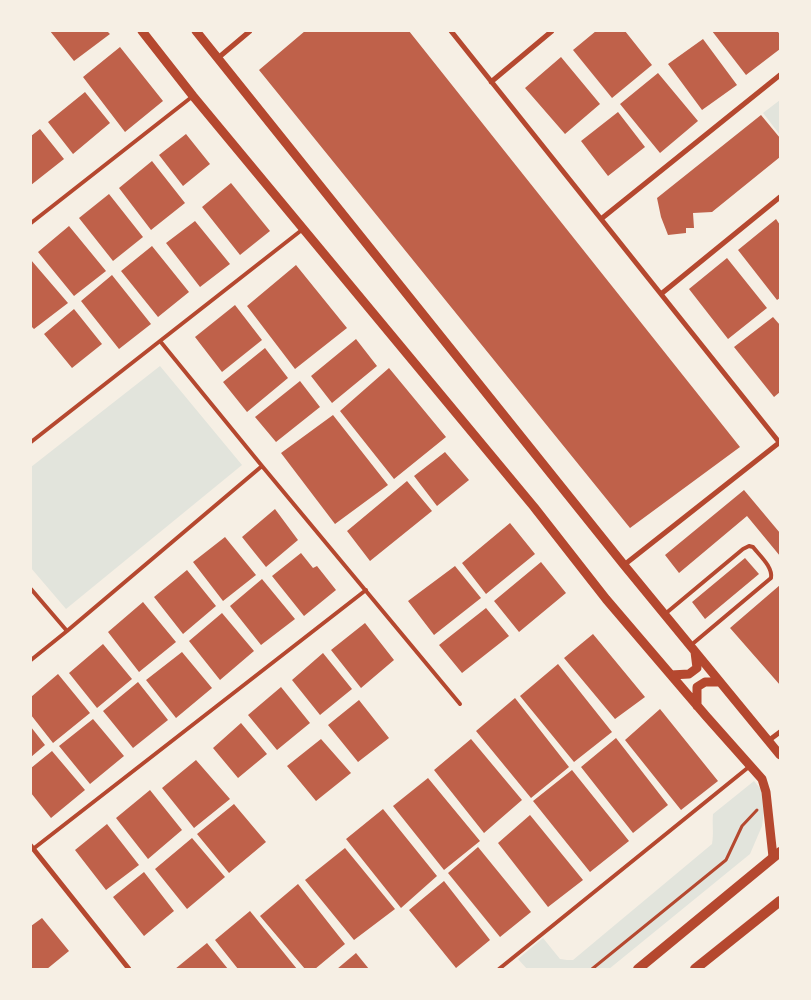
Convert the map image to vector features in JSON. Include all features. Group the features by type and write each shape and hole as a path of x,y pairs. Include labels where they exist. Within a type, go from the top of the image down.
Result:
{"main road":[{"path":"638,969 777,854"},
{"path":"695,969 780,901"}],"street":[{"path":"142,31 193,96 528,500 606,599 762,779 777,854"},
{"path":"196,31 624,565 780,755"},
{"path":"218,58 250,31"},
{"path":"451,31 780,442 624,565"},
{"path":"491,82 552,31"},
{"path":"601,219 780,75"},
{"path":"661,294 780,197"},
{"path":"671,675 689,674 697,668 693,649"},
{"path":"697,706 697,687 705,682 720,682"},
{"path":"768,741 780,732"},
{"path":"32,847 129,969"}],"lane":[{"path":"31,223 193,96"},
{"path":"31,442 303,229"},
{"path":"160,341 460,704"},
{"path":"31,660 67,632 262,466"},
{"path":"665,615 743,549 749,546 753,547 770,568 771,578 693,649"},
{"path":"31,589 67,632"},
{"path":"32,847 366,590"},
{"path":"499,969 750,765"}],"path":[{"path":"592,969 726,860 742,826 761,805"}],"shaded area":[{"path":"780,100 780,135 763,113"},
{"path":"160,366 242,465 66,609 31,568 31,467"},
{"path":"754,781 763,792 765,804 762,826 750,854 609,969 527,969 518,959 543,938 560,959 573,960 712,844 713,814"}],"building":[{"path":"50,31 107,31 110,34 74,61"},
{"path":"305,31 409,31 740,447 630,528 259,70"},
{"path":"596,31 625,31 652,65 612,98 573,50"},
{"path":"712,31 777,31 780,34 780,49 746,75"},
{"path":"703,39 737,85 702,110 668,64"},
{"path":"120,47 163,101 125,132 83,77"},
{"path":"561,57 600,104 565,134 525,88"},
{"path":"658,73 698,121 660,153 620,104"},
{"path":"85,92 110,123 73,154 48,122"},
{"path":"618,112 645,147 608,176 581,141"},
{"path":"761,115 780,138 780,157 712,212 693,213 694,228 686,228 686,233 668,235 661,217 657,198"},
{"path":"40,129 64,159 31,185 31,136"},
{"path":"186,134 210,164 183,186 159,155"},
{"path":"152,161 185,203 151,230 119,188"},
{"path":"231,183 270,231 240,255 202,207"},
{"path":"109,194 143,237 113,261 79,218"},
{"path":"776,219 780,225 780,298 777,300 738,250"},
{"path":"195,221 230,264 200,287 166,243"},
{"path":"69,226 106,271 74,296 38,252"},
{"path":"152,246 189,292 158,317 121,271"},
{"path":"727,258 767,308 728,339 689,289"},
{"path":"31,260 68,303 34,329 31,326"},
{"path":"296,265 347,328 295,369 247,306"},
{"path":"112,275 151,324 119,349 81,301"},
{"path":"235,305 262,340 222,372 195,337"},
{"path":"74,309 102,344 72,368 44,334"},
{"path":"773,317 780,325 780,392 774,397 734,347"},
{"path":"356,339 377,366 332,403 311,376"},
{"path":"265,348 288,378 247,412 223,382"},
{"path":"389,368 446,437 394,479 340,411"},
{"path":"300,381 320,407 276,442 255,417"},
{"path":"333,415 388,485 335,524 281,453"},
{"path":"445,452 469,480 437,506 414,476"},
{"path":"407,481 432,511 370,561 347,531"},
{"path":"744,490 780,533 780,556 747,516 679,573 665,555"},
{"path":"275,509 298,540 266,567 242,537"},
{"path":"510,523 535,554 486,594 462,563"},
{"path":"225,537 256,575 223,601 193,562"},
{"path":"301,553 313,568 317,566 336,590 304,616 272,576"},
{"path":"745,558 759,574 705,619 692,602"},
{"path":"541,562 566,593 519,632 494,601"},
{"path":"455,566 481,598 434,635 408,601"},
{"path":"187,570 216,606 183,634 154,597"},
{"path":"262,579 295,619 261,645 230,606"},
{"path":"780,585 780,685 730,628"},
{"path":"143,602 176,642 139,672 108,632"},
{"path":"486,608 509,636 462,673 439,645"},
{"path":"222,613 254,651 220,680 189,641"},
{"path":"365,623 394,660 361,688 331,650"},
{"path":"593,634 645,697 615,719 564,658"},
{"path":"103,644 132,679 97,708 69,673"},
{"path":"182,652 212,688 176,718 146,680"},
{"path":"323,653 352,689 320,715 292,680"},
{"path":"558,664 612,732 574,762 520,696"},
{"path":"58,674 90,713 53,743 31,715 31,697"},
{"path":"138,682 168,720 133,748 103,711"},
{"path":"281,687 310,723 277,750 248,715"},
{"path":"515,698 569,767 531,798 476,731"},
{"path":"359,700 389,738 358,762 328,725"},
{"path":"660,709 718,781 681,810 625,740"},
{"path":"93,719 124,756 90,784 59,746"},
{"path":"241,723 267,754 238,778 213,748"},
{"path":"31,727 45,745 31,757"},
{"path":"616,738 668,805 633,833 581,767"},
{"path":"321,739 351,773 316,801 287,766"},
{"path":"471,739 522,800 484,833 434,770"},
{"path":"52,751 85,790 51,818 31,793 31,768"},
{"path":"196,760 230,799 194,828 162,788"},
{"path":"572,770 629,841 590,872 533,801"},
{"path":"428,778 480,841 444,870 393,806"},
{"path":"150,790 182,830 148,859 116,818"},
{"path":"234,804 266,842 229,873 197,834"},
{"path":"383,809 437,876 401,908 346,839"},
{"path":"530,815 583,880 548,907 498,843"},
{"path":"107,824 139,865 106,890 75,850"},
{"path":"192,838 225,877 187,909 155,869"},
{"path":"478,847 531,912 500,937 448,873"},
{"path":"345,848 395,909 354,940 305,880"},
{"path":"144,872 174,911 144,936 113,897"},
{"path":"444,881 490,940 456,968 409,910"},
{"path":"298,884 345,944 315,969 305,969 260,916"},
{"path":"250,911 297,969 238,969 215,940"},
{"path":"42,918 69,951 47,969 31,969 31,926"},
{"path":"207,943 228,969 175,969"},
{"path":"356,953 369,969 337,969"}]}
